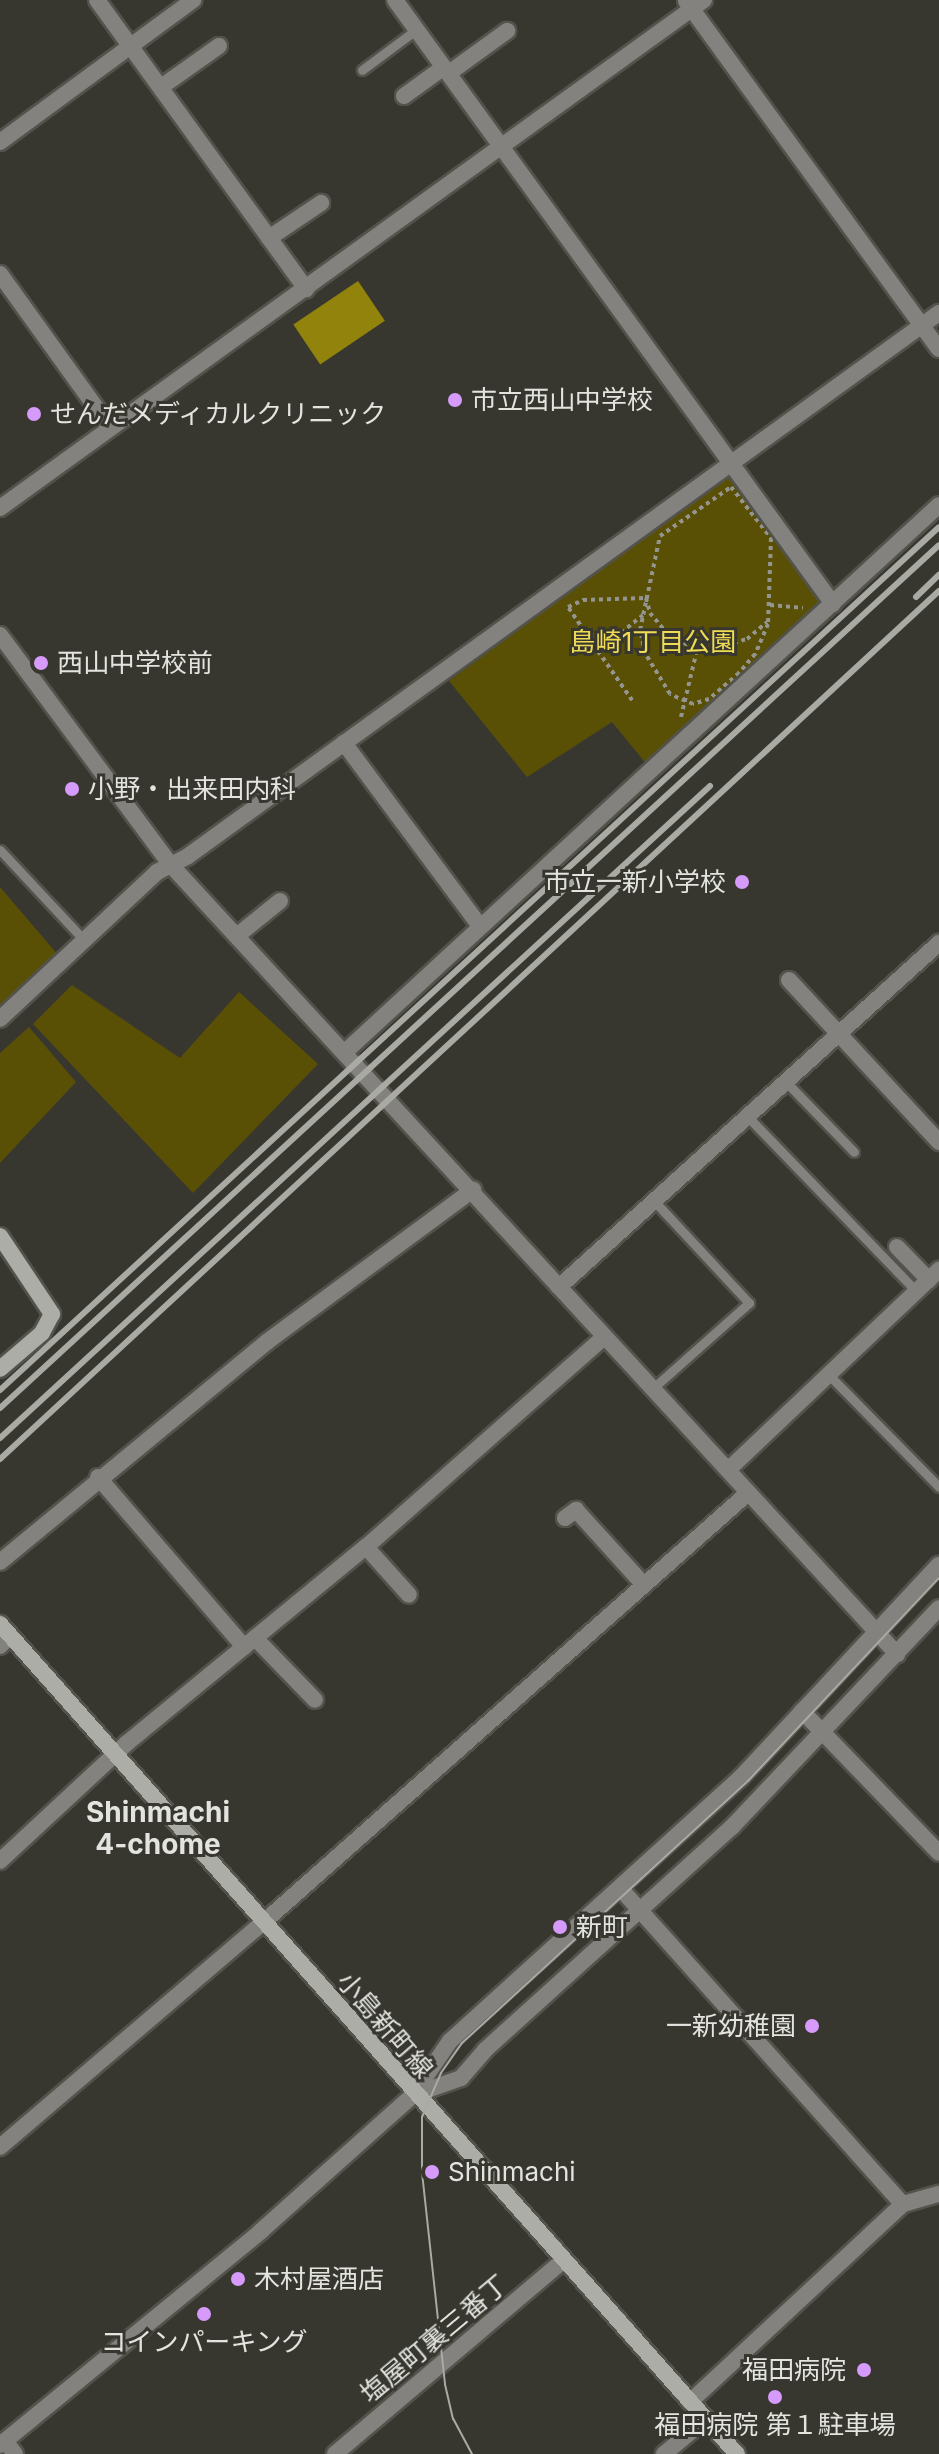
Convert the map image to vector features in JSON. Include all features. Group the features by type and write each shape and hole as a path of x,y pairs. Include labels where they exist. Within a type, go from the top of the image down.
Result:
{"main road":[{"path":"0,1236 52,1314 42,1333 0,1369"},
{"name":"小島新町線","path":"3,1635 265,1921 413,2095 737,2454"}],"street":[{"path":"97,0 306,289"},
{"path":"3,135 193,0"},
{"path":"395,0 503,144 833,604"},
{"path":"0,508 306,289 694,3 939,349"},
{"path":"404,96 507,31"},
{"path":"161,87 219,46"},
{"path":"269,238 321,203"},
{"path":"0,274 110,427"},
{"path":"0,1019 87,943 132,894 170,864 344,743 939,313"},
{"path":"345,1052 939,505"},
{"path":"0,635 170,864 897,1654"},
{"path":"344,743 480,926"},
{"path":"238,935 280,901"},
{"path":"559,1287 656,1203 939,943"},
{"path":"789,980 841,1032 939,1142"},
{"path":"0,1562 98,1477 268,1341 473,1190"},
{"path":"728,1470 928,1281 897,1247"},
{"path":"0,1861 116,1756 366,1547 604,1337"},
{"path":"98,1477 249,1643 315,1700"},
{"path":"0,2147 265,1921 748,1493"},
{"path":"565,1518 576,1510 644,1585"},
{"path":"366,1547 409,1595"},
{"path":"7,2447 261,2231 413,2095 450,2041 741,1777 939,1565"},
{"path":"413,2095 461,2078 485,2050 732,1827 939,1608"},
{"path":"802,1711 939,1853"},
{"path":"620,1888 903,2204"},
{"path":"690,2402 903,2204 939,2194"},
{"name":"塩屋町裏三番丁","path":"335,2454 564,2260"},
{"path":"664,2454 706,2419"}],"lane":[{"path":"362,70 417,29"},
{"path":"0,850 87,943"},
{"path":"787,1083 854,1152"},
{"path":"749,1118 928,1281"},
{"path":"652,1389 749,1303 656,1203"},
{"path":"829,1375 939,1487"}],"path":[{"path":"731,487 771,538 768,620 755,654 739,673 703,702 684,701 670,694 645,653 643,615 660,536 731,487"},
{"path":"646,598 650,613 669,636 697,650 726,649 768,620"},
{"path":"632,700 568,607 583,600 646,598"},
{"path":"598,651 643,615"},
{"path":"684,701 697,650"}],"green space":[{"name":"島崎1丁目公園","path":"731,473 827,606 648,766 612,722 527,777 449,681"},
{"path":"0,887 59,956 0,1011"},
{"path":"72,985 180,1058 239,992 318,1064 193,1193 33,1024"},
{"path":"29,1027 76,1082 0,1163 0,1053"}],"shaded area":[{"path":"358,281 385,321 320,364 293,325"}],"tram line":[{"path":"472,2454 453,2419 445,2384 422,2173 422,2117 441,2073 462,2043 749,1780 939,1578"}],"railway":[{"path":"0,1390 939,527"},
{"path":"0,1408 939,545"},
{"path":"916,597 939,575"},
{"path":"0,1459 939,591"},
{"path":"0,1438 710,786"}],"place":[{"name":"市立西山中学校","path":"455,400"},
{"name":"せんだメディカルクリニック","path":"34,414"},
{"name":"西山中学校前","path":"41,663"},
{"name":"小野・出来田内科","path":"72,789"},
{"name":"市立一新小学校","path":"742,882"},
{"name":"新町","path":"560,1927"},
{"name":"一新幼稚園","path":"812,2026"},
{"name":"Shinmachi","path":"432,2172"},
{"name":"木村屋酒店","path":"238,2279"},
{"name":"コインパーキング","path":"204,2314"},
{"name":"福田病院","path":"864,2370"},
{"name":"福田病院 第１駐車場","path":"775,2397"}],"district":[{"name":"Shinmachi 4-chome","path":"158,1828"}]}
